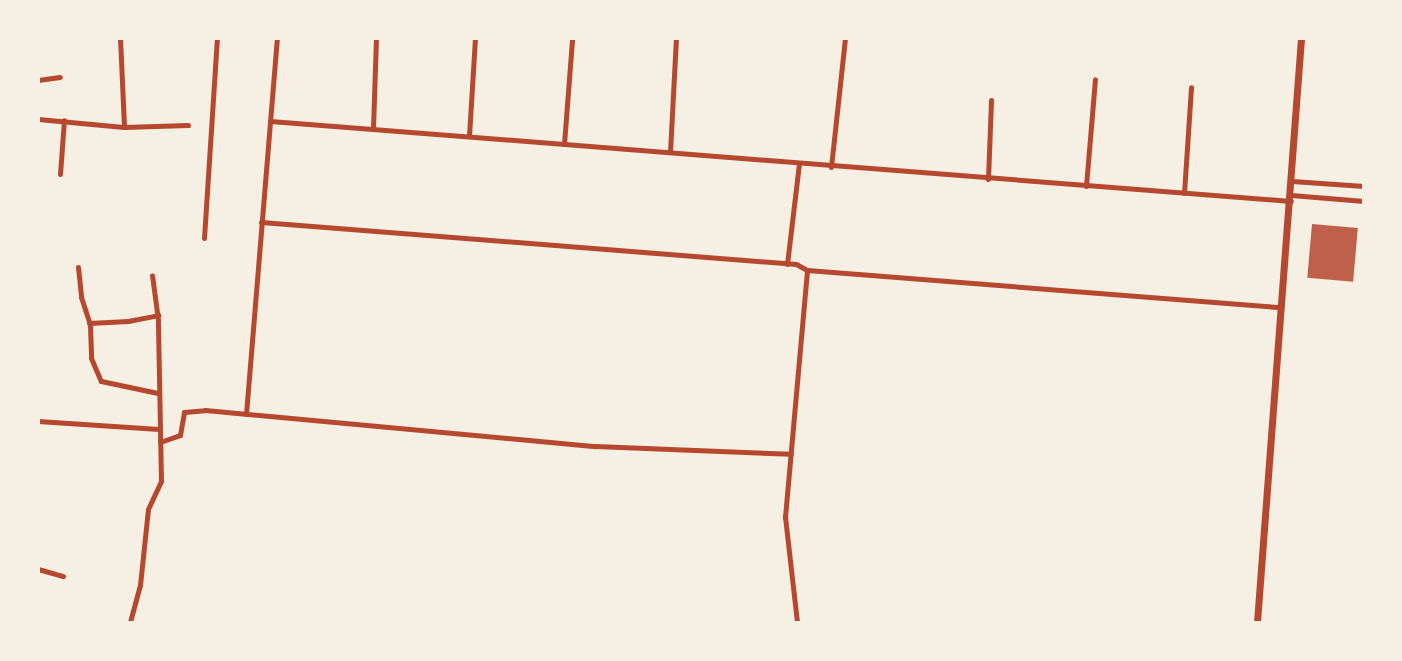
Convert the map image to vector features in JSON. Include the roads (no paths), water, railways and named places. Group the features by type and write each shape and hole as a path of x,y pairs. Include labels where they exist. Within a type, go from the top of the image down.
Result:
{"street":[{"path":"120,38 124,127"},
{"path":"204,238 217,38"},
{"path":"246,414 276,38"},
{"path":"373,128 376,38"},
{"path":"470,136 475,38"},
{"path":"670,152 676,38"},
{"path":"831,167 845,38"},
{"path":"1257,622 1301,38"},
{"path":"564,144 572,40"},
{"path":"38,80 60,77"},
{"path":"1086,186 1095,79"},
{"path":"1184,193 1191,87"},
{"path":"988,178 991,100"},
{"path":"38,119 124,127 188,125"},
{"path":"60,174 64,120"},
{"path":"270,121 1086,186 1363,201"},
{"path":"787,264 799,164"},
{"path":"1292,181 1363,186"},
{"path":"261,222 787,264 807,270 1282,307"},
{"path":"78,267 81,297 89,323 91,358 101,381 158,393"},
{"path":"797,622 785,517 807,270"},
{"path":"130,622 139,585 148,509 161,481 158,315 152,275"},
{"path":"89,323 128,321 158,315"},
{"path":"160,442 178,438 183,415 188,410 595,446 792,454"},
{"path":"38,421 159,429"},
{"path":"38,569 63,576"}]}
